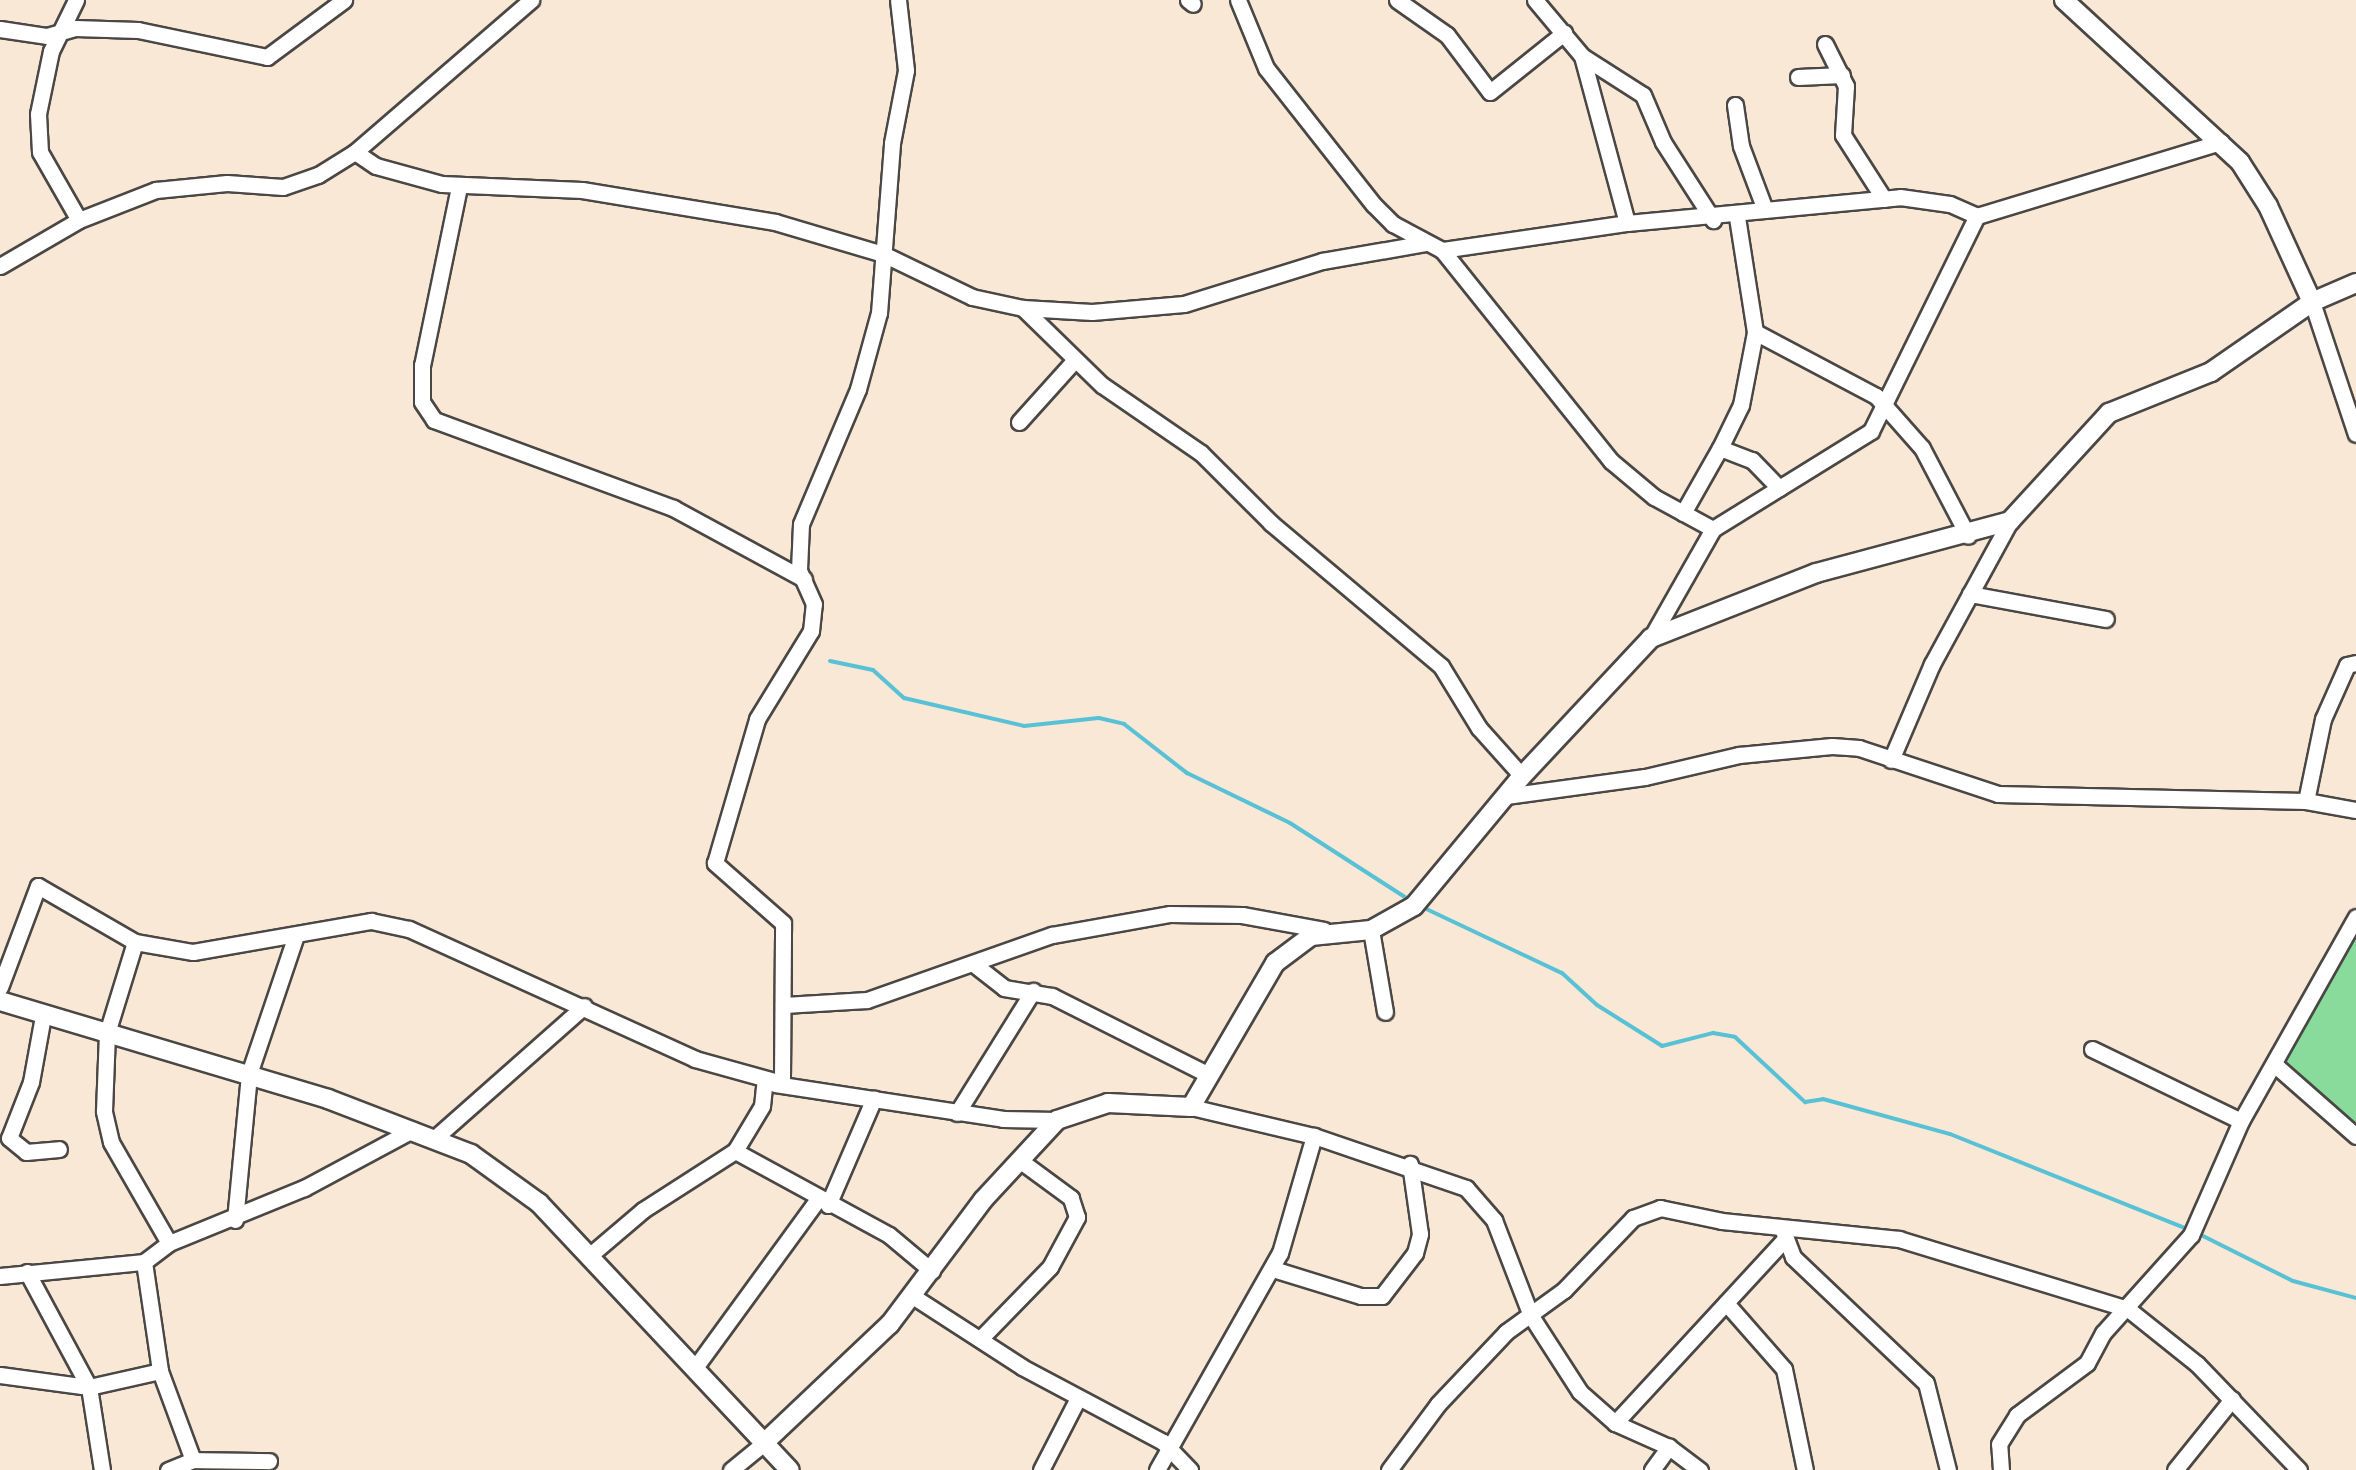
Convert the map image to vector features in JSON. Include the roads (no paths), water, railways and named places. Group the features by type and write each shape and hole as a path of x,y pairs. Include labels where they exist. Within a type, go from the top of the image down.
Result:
{"street":[{"path":"76,0 42,80 38,140 79,220"},
{"path":"0,29 138,30 267,57 344,0"},
{"path":"0,266 79,220 177,186 302,182 355,152 532,0"},
{"path":"589,1256 657,1200 734,1150 773,1083 784,1004 783,924 715,863 757,719 811,631 814,604 804,579 801,524 867,359 906,70 898,0"},
{"path":"1238,0 1278,84 1383,215 1426,244 1442,250 1627,223 1713,220 1765,210 1884,198 1943,202 1977,216 2221,142"},
{"path":"1397,0 1447,35 1490,92 1564,32"},
{"path":"1535,0 1582,56 1644,95 1664,142 1713,220"},
{"path":"2064,0 2221,142 2268,206 2312,302 2356,434"},
{"path":"1825,44 1842,75 1843,135 1884,198"},
{"path":"1582,56 1627,223"},
{"path":"1798,76 1842,75"},
{"path":"1735,106 1741,146 1765,210"},
{"path":"355,152 376,166 459,187 582,190 774,222 883,254 948,289 1023,308 1092,312 1184,304 1322,260 1426,244"},
{"path":"459,187 422,364 422,402 434,420 673,508 804,579"},
{"path":"1683,513 1741,406 1755,332 1737,216"},
{"path":"784,1004 852,1003 975,965 1052,935 1170,914 1242,916 1324,930 1371,930 1420,901 1522,776 1650,638 1712,528 1859,442 1884,404 1977,216"},
{"path":"1442,250 1610,461 1683,513 1712,528"},
{"path":"1891,760 1970,594 2010,521 2109,413 2211,372 2312,302 2353,287"},
{"path":"1023,308 1074,361 1201,453 1270,523 1441,666 1479,728 1522,776"},
{"path":"1755,332 1884,404 1922,448 1968,536"},
{"path":"1019,422 1074,361"},
{"path":"1720,448 1752,460 1779,488"},
{"path":"1650,638 1816,573 1968,536 2010,521"},
{"path":"1970,594 2106,619"},
{"path":"2306,801 2323,719 2347,665 2356,663"},
{"path":"1506,796 1786,748 1858,748 1998,794 2306,801 2356,810"},
{"path":"0,987 38,886 135,942 192,952 371,921 408,929 695,1059 773,1083 957,1113 1057,1120 1108,1103 1191,1107 1314,1136 1410,1164 1479,1199 1510,1252 1531,1316 1580,1392 1615,1423 1670,1447 1700,1470"},
{"path":"2001,1470 1999,1444 2017,1415 2087,1362 2103,1333 2194,1231 2241,1121 2356,916"},
{"path":"1191,1107 1205,1073 1275,963 1324,930"},
{"path":"1371,930 1385,1012"},
{"path":"235,1220 249,1074 296,935"},
{"path":"135,942 107,1033 102,1079 112,1142 169,1243"},
{"path":"975,965 1004,988 1033,991 1205,1073"},
{"path":"957,1113 1033,991"},
{"path":"0,1001 249,1074 435,1138 498,1170 589,1256 790,1470"},
{"path":"435,1138 584,1006"},
{"path":"43,1016 31,1082 6,1125 9,1138 18,1148 59,1149"},
{"path":"2092,1049 2241,1121"},
{"path":"2274,1064 2356,1136"},
{"path":"694,1368 823,1202 874,1098"},
{"path":"732,1470 914,1297 984,1200 1057,1120"},
{"path":"0,1276 144,1262 169,1243 235,1220 412,1130"},
{"path":"1157,1470 1172,1449 1208,1373 1272,1269 1294,1218 1314,1136"},
{"path":"734,1150 889,1235 932,1271"},
{"path":"981,1338 1050,1267 1076,1217 1072,1198 1022,1162"},
{"path":"1272,1269 1361,1296 1382,1296 1415,1253 1420,1234 1410,1164"},
{"path":"1389,1470 1458,1382 1647,1210 1783,1234 1899,1238 2128,1309 2232,1398 2299,1470"},
{"path":"1615,1423 1726,1303 1783,1234"},
{"path":"1783,1234 1926,1382 1948,1470"},
{"path":"144,1262 160,1371 197,1465"},
{"path":"27,1272 88,1387 102,1470"},
{"path":"914,1297 1078,1398 1172,1449 1190,1470"},
{"path":"1726,1303 1784,1368 1805,1470"},
{"path":"0,1375 88,1387 160,1371"},
{"path":"1041,1470 1078,1398"},
{"path":"2175,1470 2232,1398"},
{"path":"1652,1470 1670,1447"},
{"path":"168,1470 269,1461"}],"waterway":[{"path":"830,661 873,670 904,698 1024,726 1099,718 1124,724 1187,773 1290,823 1411,901"},
{"path":"1420,906 1562,973 1597,1005 1662,1046 1713,1033 1735,1037 1805,1102 1823,1099 1950,1134 2190,1230"},
{"path":"2199,1234 2293,1281 2356,1298"}]}
